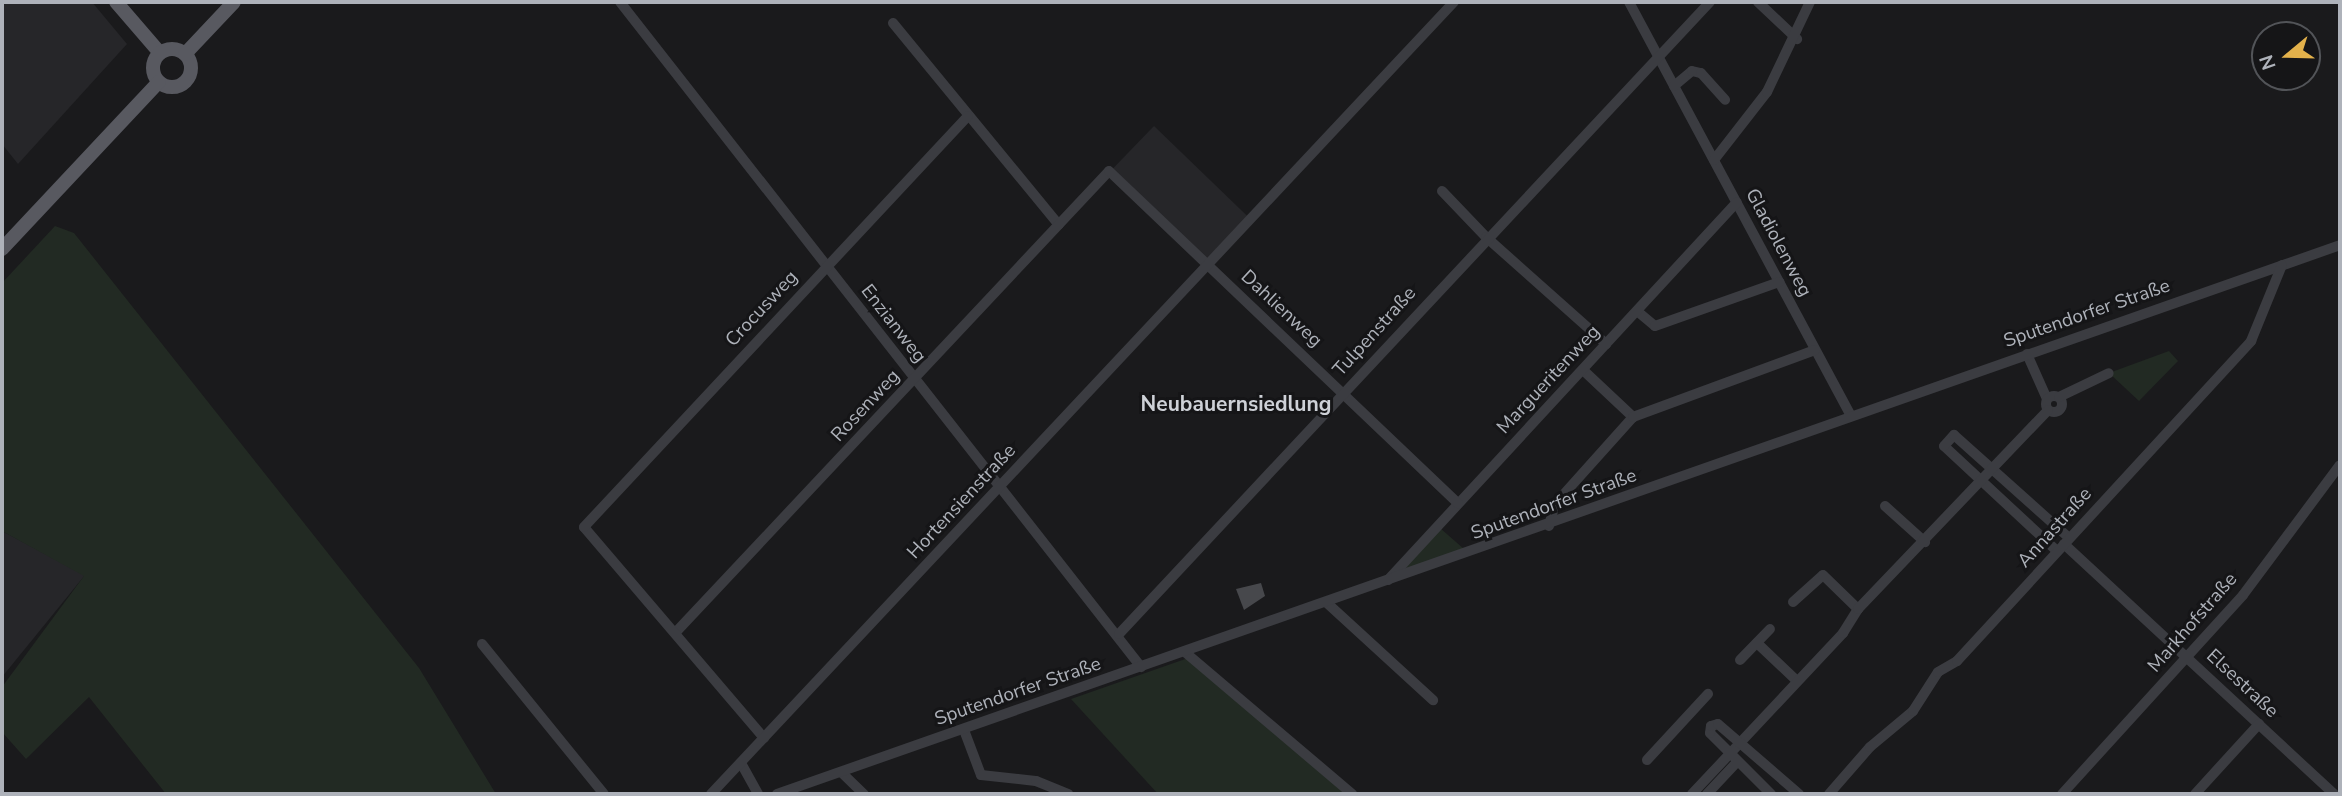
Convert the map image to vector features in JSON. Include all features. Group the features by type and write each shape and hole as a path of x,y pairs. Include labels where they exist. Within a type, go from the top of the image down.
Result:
{"main road":[{"path":"116,2 160,53"},
{"path":"185,54 234,2"},
{"path":"176,49 185,54 191,65 184,83 171,87 159,82 153,71 160,53 176,49"},
{"path":"2,249 159,82"}],"street":[{"name":"Enzianweg","path":"620,2 999,488 1119,634 1141,667"},
{"name":"Hortensienstraße","path":"711,794 1454,2"},
{"name":"Gladiolenweg","path":"1629,2 1851,416"},
{"name":"Tulpenstraße","path":"1119,634 1486,237 1710,2"},
{"path":"1758,2 1797,39"},
{"path":"1714,160 1767,92 1797,39 1810,2"},
{"path":"893,23 1059,225"},
{"path":"1674,86 1692,71 1700,73 1725,100"},
{"name":"Crocusweg","path":"676,632 584,527 968,116"},
{"name":"Dahlienweg","path":"1109,171 1458,503"},
{"name":"Rosenweg","path":"676,632 1109,171"},
{"path":"1442,191 1486,237 1606,344"},
{"name":"Margueritenweg","path":"1386,582 1737,202"},
{"name":"Sputendorfer Straße","path":"777,794 1549,526 1851,416 2340,245"},
{"name":"Annastraße","path":"1829,794 2251,341 2282,265"},
{"path":"1637,312 1655,326 1779,282"},
{"path":"1549,526 1555,504 1633,417 1815,350"},
{"path":"2027,354 2047,405 2059,411 2059,397 2109,373"},
{"path":"1583,370 1633,417"},
{"path":"1707,794 1734,758 1741,743 1858,609 1994,470 2047,405"},
{"name":"Elsestraße","path":"2063,545 1994,470 1954,435 1944,446 1982,482 2063,545 2188,657 2334,794"},
{"name":"Markhofstraße","path":"2062,794 2188,657 2340,465"},
{"path":"1885,506 1925,542"},
{"path":"1793,602 1823,575 1858,609"},
{"path":"1327,603 1433,700"},
{"path":"1740,660 1770,629"},
{"path":"676,632 764,738"},
{"path":"1757,643 1797,681"},
{"path":"482,644 604,794"},
{"path":"1186,653 1352,794"},
{"path":"1647,761 1708,694"},
{"path":"1693,710 1711,726"},
{"path":"1711,726 1718,724 1798,794"},
{"path":"2195,794 2259,724"},
{"path":"1711,726 1710,733 1771,794"},
{"path":"964,730 981,775 1036,781 1069,794"},
{"path":"1692,794 1734,758"},
{"path":"741,763 758,794"},
{"path":"841,772 864,794"}],"shaded area":[{"path":"2,2 92,2 127,44 18,164 2,144"},
{"path":"1154,126 1248,216 1207,259 1113,168"},
{"path":"55,226 74,233 419,668 496,794 166,794 89,697 26,759 2,732 2,687 84,576 2,531 2,283"},
{"path":"2169,351 2178,361 2139,401 2109,373"},
{"path":"1440,528 1464,549 1407,570 1405,566"},
{"path":"2,531 85,575 2,677"},
{"path":"1191,657 1352,794 1158,794 1071,699"}],"building":[{"path":"1261,583 1265,596 1244,610 1236,589"}],"district":[{"name":"Neubauernsiedlung","path":"1236,404"}]}
